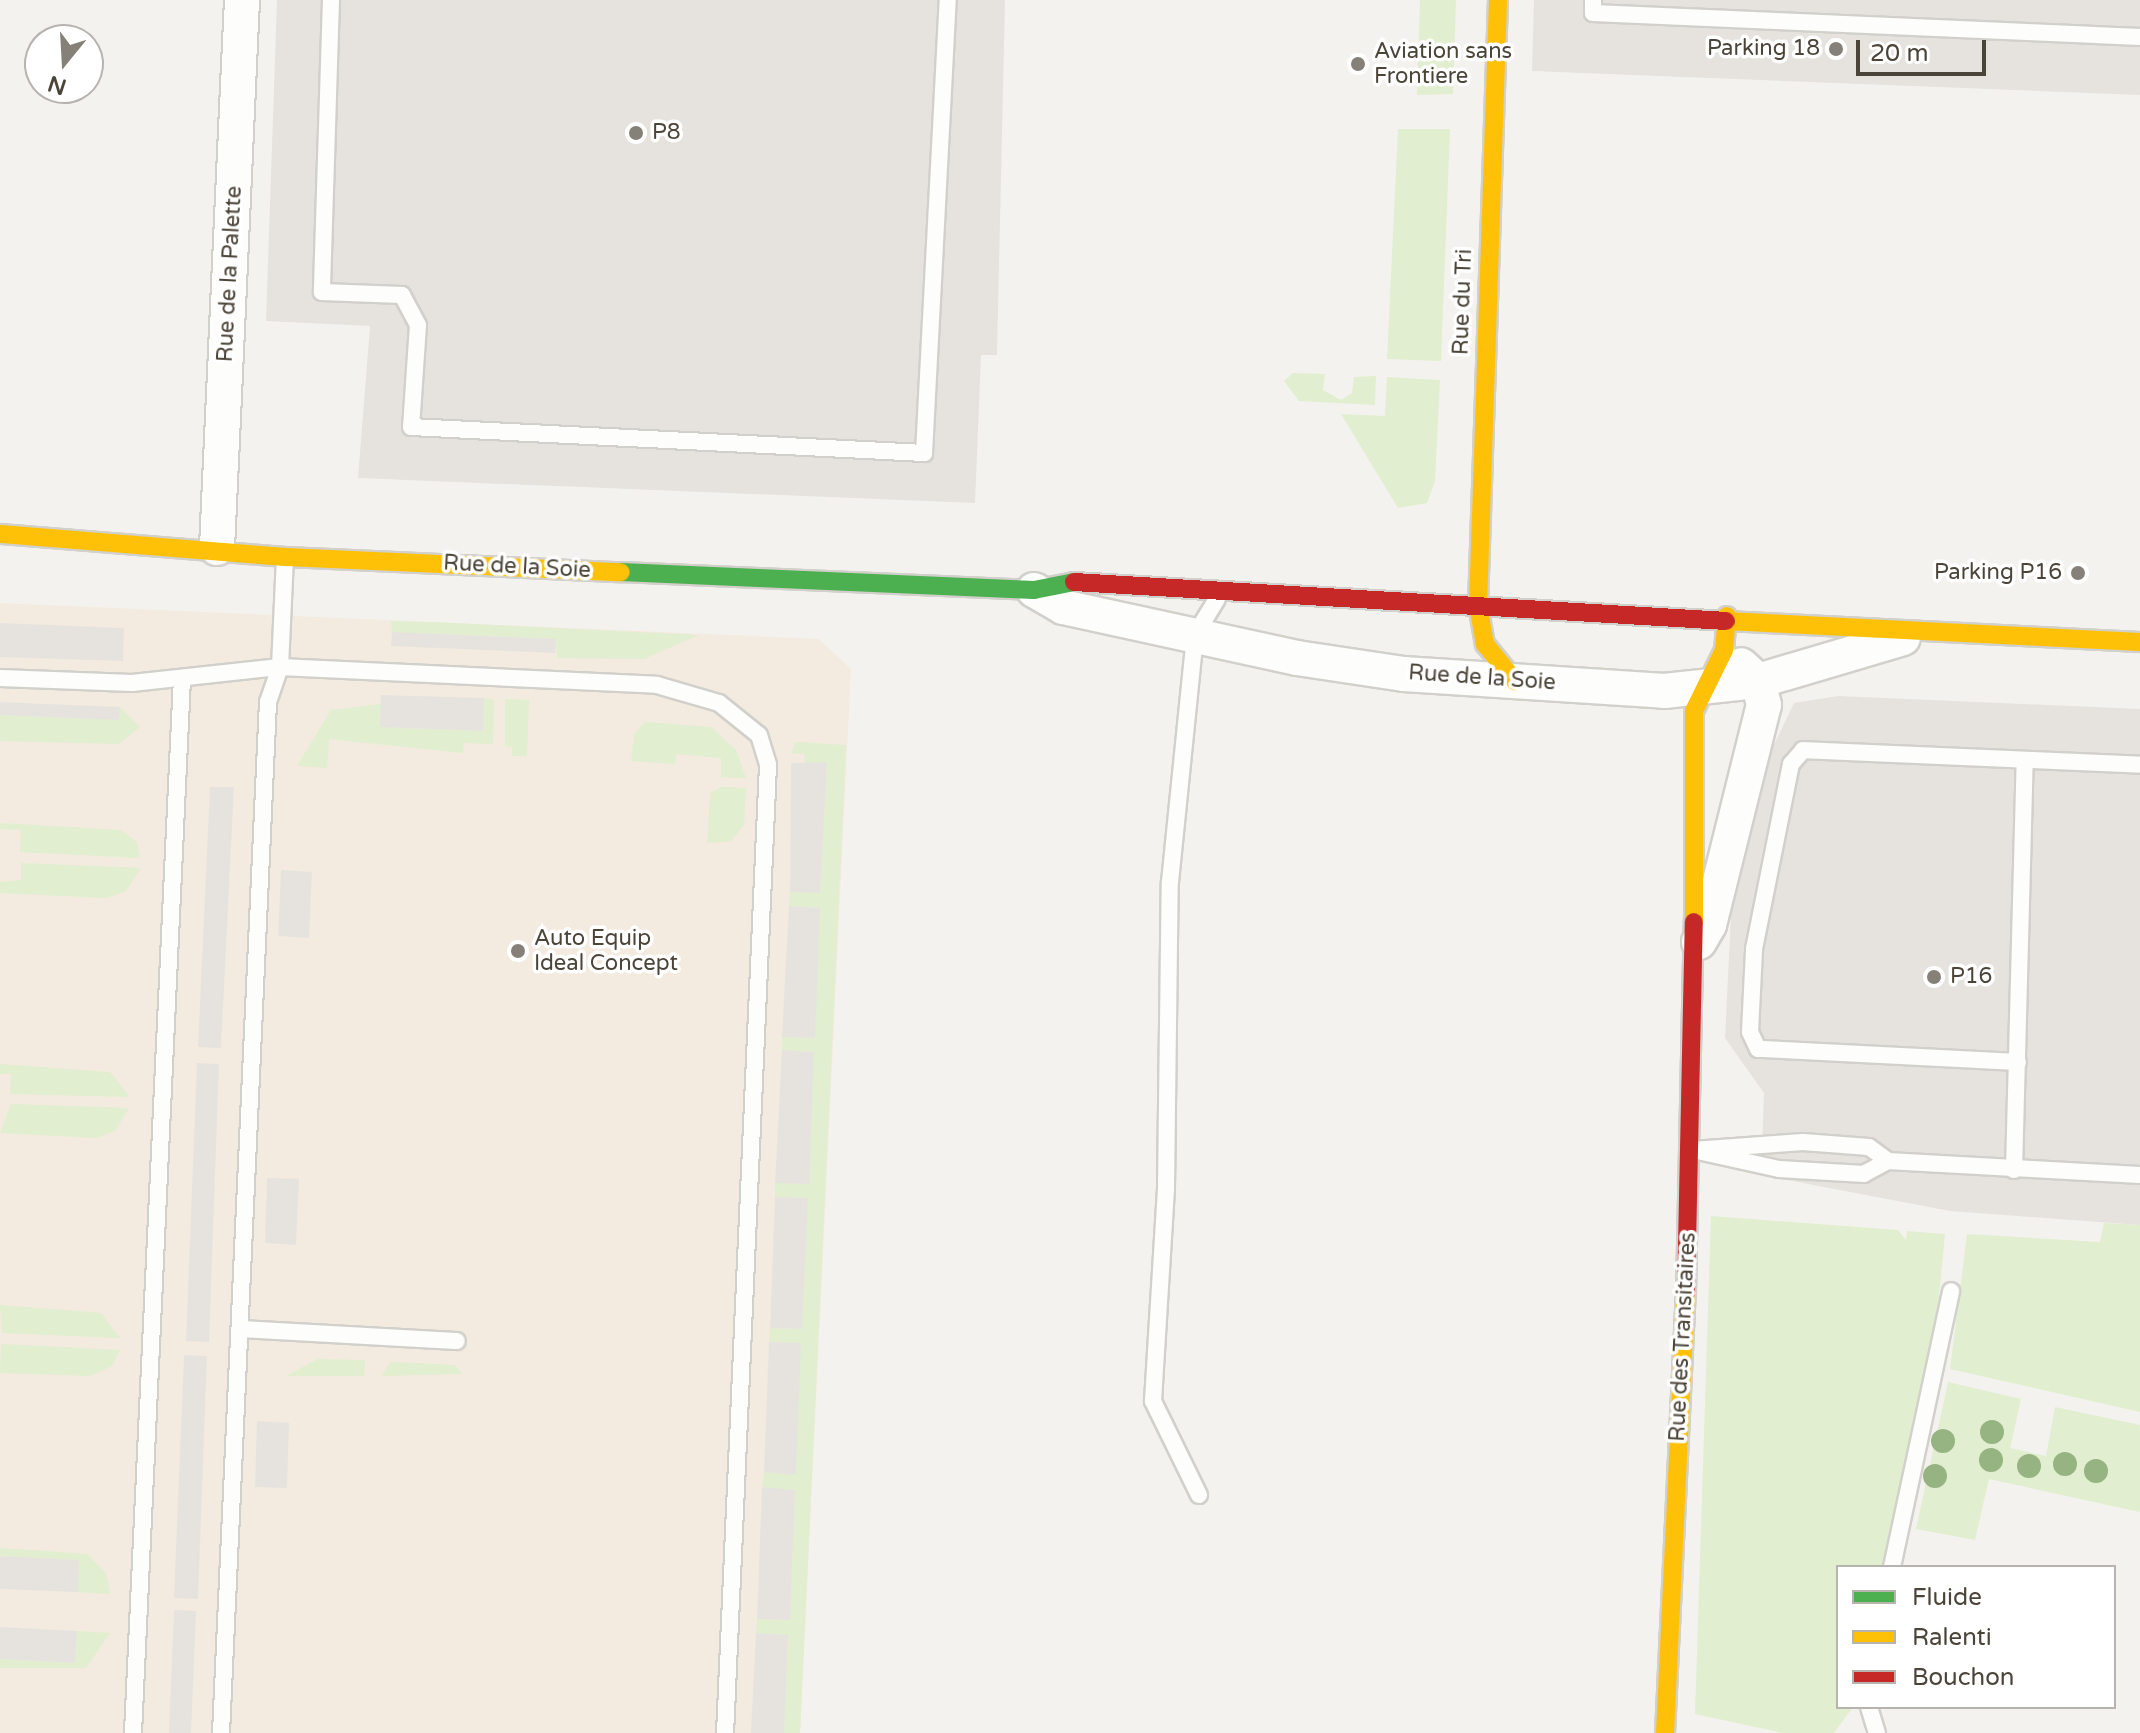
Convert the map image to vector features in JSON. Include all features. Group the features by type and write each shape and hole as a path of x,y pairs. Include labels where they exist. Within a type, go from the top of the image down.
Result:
{"street":[{"name":"Rue de la Palette","path":"217,548 242,0"},
{"name":"Rue du Tri","path":"1498,0 1478,605 1485,644 1515,681"},
{"name":"Rue de la Soie","path":"0,534 217,548 285,557 1034,590 1068,582 1186,584 1221,595 1727,616 2140,642"},
{"name":"Rue de la Soie","path":"1034,590 1063,607 1404,674 1700,691 1758,681 1932,631"},
{"name":"Rue des Transitaires","path":"1665,1733 1693,1150 1698,942 1690,856 1700,691 1724,650 1727,616"},
{"path":"1724,650 1758,681"},
{"name":"Rue des Transitaires","path":"1698,942 1709,925 1764,705 1758,681"}],"lane":[{"path":"331,0 322,292 402,295 418,325 411,427 924,453 948,0"},
{"path":"1593,0 1593,13 2140,37"},
{"path":"221,1733 268,702 280,667 285,557"},
{"path":"1199,1495 1153,1401 1166,1188 1170,882 1195,635 1221,595"},
{"path":"0,678 182,679 280,667 657,685 729,709 766,750 725,1733"},
{"path":"133,1733 182,679"},
{"path":"2018,1062 1766,1053 1750,1032 1767,864 1797,755 2140,765"},
{"path":"2014,1170 2025,760"},
{"path":"1693,1150 1803,1142 1869,1147 1888,1161 2140,1175"},
{"path":"1693,1150 1779,1169 1864,1174 1888,1161"},
{"path":"1892,1565 1951,1291"},
{"path":"240,1329 457,1341"},
{"path":"1870,1709 1877,1733"}],"shaded area":[{"name":"P8","path":"277,0 1005,0 997,355 981,355 975,503 358,478 370,326 266,321"},
{"name":"Parking 18","path":"1534,0 2140,0 2140,95 1532,71"},
{"path":"0,603 819,639 851,669 800,1733 0,1733"},
{"path":"0,623 124,628 123,661 0,657"},
{"path":"392,632 556,639 555,653 391,646"},
{"path":"381,695 484,698 483,731 380,727"},
{"name":"P16","path":"1838,696 2140,709 2140,1225 1950,1211 1761,1175 1764,1093 1725,1038 1731,915 1773,747 1794,703"},
{"path":"0,702 120,707 119,720 0,715"},
{"path":"827,762 820,893 790,892 791,763"},
{"path":"210,787 234,787 221,1048 198,1047"},
{"path":"281,870 312,872 309,938 278,936"},
{"path":"789,906 820,908 815,1038 782,1037"},
{"path":"782,1050 814,1052 809,1184 775,1183"},
{"path":"197,1063 219,1064 209,1342 186,1341"},
{"path":"267,1178 299,1179 296,1245 265,1243"},
{"path":"775,1197 808,1198 802,1329 770,1328"},
{"path":"769,1342 801,1343 796,1475 764,1472"},
{"path":"184,1355 207,1356 198,1599 174,1598"},
{"path":"257,1421 289,1423 287,1488 255,1487"},
{"path":"762,1487 795,1490 790,1620 757,1619"},
{"path":"0,1556 79,1560 78,1592 0,1589"},
{"path":"174,1610 196,1611 191,1733 169,1733"},
{"path":"0,1627 77,1631 75,1663 0,1659"},
{"path":"756,1633 788,1635 784,1733 751,1733"}],"green space":[{"path":"1420,0 1456,0 1453,94 1417,95"},
{"path":"1398,129 1450,129 1441,361 1387,359"},
{"path":"1293,373 1325,374 1323,390 1341,400 1352,393 1354,377 1376,376 1375,405 1299,401 1284,381"},
{"path":"1387,377 1440,380 1435,481 1427,503 1398,508 1341,414 1385,416"},
{"path":"391,621 699,635 644,659 557,658 555,639 392,632"},
{"path":"484,698 494,700 493,744 464,743 463,753 329,739 327,768 297,766 331,710 381,704 380,727 482,731"},
{"path":"505,699 529,700 527,756 512,756 512,747 505,746"},
{"path":"120,707 140,727 119,744 0,741 0,715 118,720"},
{"path":"645,722 711,727 736,750 746,778 721,777 721,758 676,754 675,764 631,761 634,734"},
{"path":"796,742 846,745 800,1733 784,1733 788,1635 756,1633 757,1619 790,1620 795,1490 762,1487 764,1472 796,1474 800,1343 769,1342 770,1328 801,1329 808,1198 775,1197 775,1183 808,1184 813,1052 782,1050 782,1037 815,1038 819,908 789,906 790,892 820,892 827,763 805,763 804,754 791,753"},
{"path":"722,787 746,788 744,825 731,841 707,843 710,793"},
{"path":"0,823 121,830 137,842 140,858 20,852 21,830 0,829"},
{"path":"21,863 141,868 126,891 107,898 0,893 0,882 21,880"},
{"path":"0,1064 110,1072 130,1097 10,1094 11,1074 0,1074"},
{"path":"11,1104 129,1108 115,1131 96,1138 0,1133"},
{"path":"1711,1216 1898,1230 1906,1240 1907,1231 1945,1234 1936,1329 1884,1565 1836,1565 1836,1709 1852,1709 1834,1733 1783,1733 1695,1714"},
{"path":"2104,1223 2140,1225 2140,1412 1950,1369 1967,1234 2100,1242"},
{"path":"0,1305 101,1313 120,1338 2,1333"},
{"path":"1,1344 120,1350 112,1366 90,1376 0,1373"},
{"path":"318,1359 365,1360 364,1376 286,1376"},
{"path":"390,1362 455,1365 462,1374 382,1376"},
{"path":"1948,1382 2021,1399 2010,1448 2046,1456 2055,1407 2140,1425 2140,1512 1989,1479 1975,1540 1916,1529"},
{"path":"0,1548 87,1554 106,1573 110,1594 78,1592 79,1560 0,1556"},
{"path":"77,1631 110,1633 86,1668 0,1668 0,1659 75,1663"}],"traffic: fast":[{"path":"621,572 1034,590 1074,582"}],"traffic: slow":[{"path":"1498,0 1478,605 1485,644 1515,681"},
{"path":"0,534 285,557 621,572"},
{"path":"1694,922 1694,711 1724,650 1727,616"},
{"path":"1726,621 2140,642"},
{"path":"1665,1733 1686,1293"}],"traffic: jam":[{"path":"1074,582 1726,621"},
{"path":"1686,1293 1694,922"}],"place":[{"name":"Parking 18","path":"1836,49"},
{"name":"Aviation sans Frontiere","path":"1358,64"},
{"name":"P8","path":"636,133"},
{"name":"Parking P16","path":"2078,573"},
{"name":"Auto Equip Ideal Concept","path":"518,951"},
{"name":"P16","path":"1934,977"}]}
